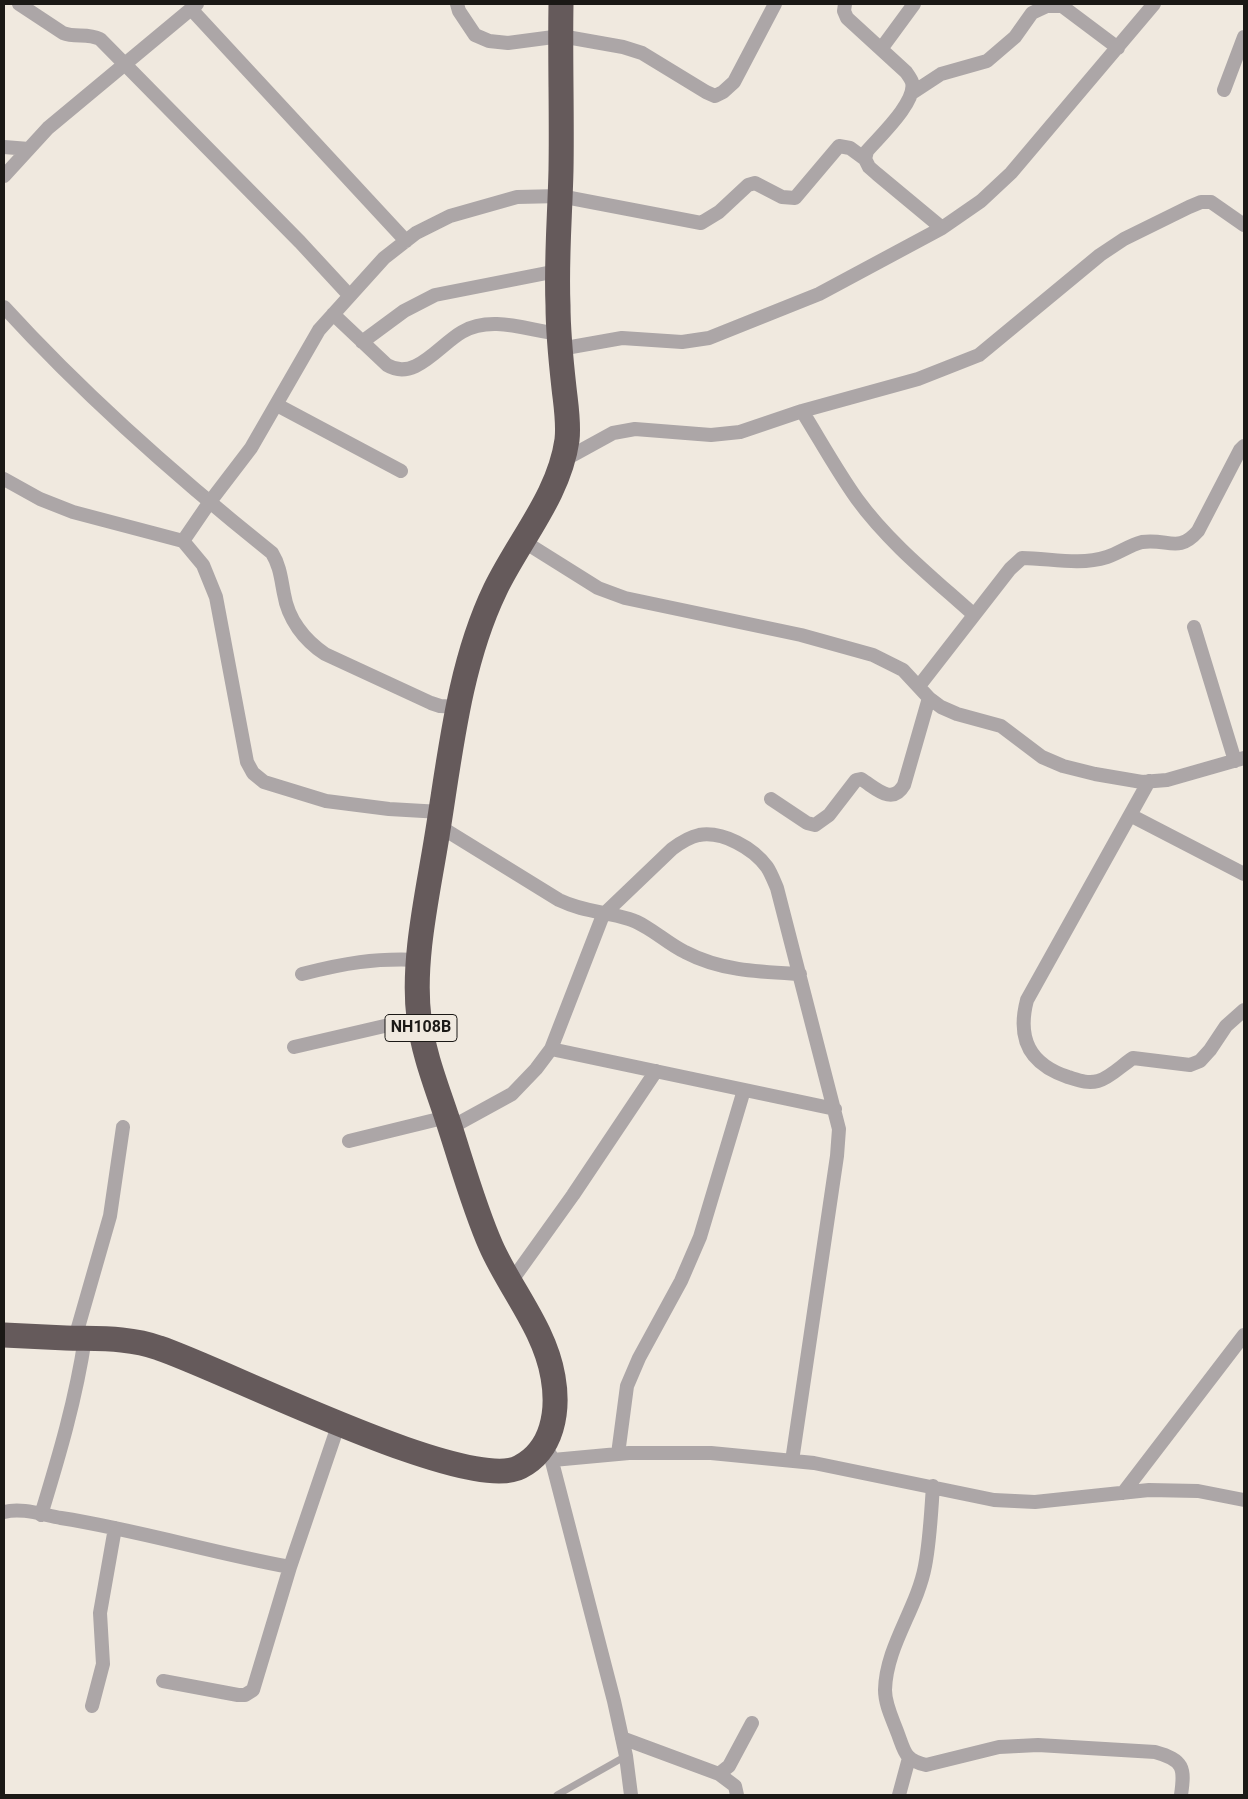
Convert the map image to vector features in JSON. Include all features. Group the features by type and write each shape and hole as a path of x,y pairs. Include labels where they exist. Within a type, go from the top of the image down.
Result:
{"highway":[{"name":"NH108B","path":"4,1335 128,1341 156,1346 340,1423 423,1454 482,1471 511,1471 549,1452 555,1398 553,1374 535,1326 490,1246 448,1123 426,1052 419,1018 419,960 440,819 459,707 470,658 495,590 541,512 562,461 567,439 557,271 560,196 561,4"}],"street":[{"path":"19,4 63,33 70,36 86,35 100,39 349,295"},
{"path":"457,4 459,11 475,35 490,41 508,43 561,36 623,47 642,53 715,96 723,92 734,82 775,4"},
{"path":"845,4 844,11 847,18 906,72 912,82 912,93 908,103 867,151 865,159"},
{"path":"881,49 914,4"},
{"path":"333,314 387,365 396,370 406,371 416,367 461,332 484,324 502,324 560,341 622,338 682,342 709,338 820,294 942,228 981,202 1011,173 1154,4"},
{"path":"4,176 48,128 124,62 194,6 406,241"},
{"path":"912,93 942,74 987,61 1005,48 1032,13 1047,6 1062,6 1118,48"},
{"path":"1224,90 1244,37"},
{"path":"183,542 209,503 251,448 277,405 307,347 333,314 384,258 416,233 450,216 517,197 560,196 701,223 719,212 748,185 755,183 782,197 796,198 839,146 850,148 865,159 868,167 942,228"},
{"path":"4,147 29,148"},
{"path":"562,461 613,433 635,430 726,434 773,423 802,411 918,379 979,355 1100,255 1124,240 1189,207 1201,202 1211,202 1244,224"},
{"path":"362,342 404,311 435,295 557,271"},
{"path":"4,307 44,351 131,434 209,503 272,554 278,562 285,601 292,617 303,636 313,646 325,654 432,703 440,706 459,707"},
{"path":"277,405 401,471"},
{"path":"802,411 857,499 876,522 898,546 974,615"},
{"path":"919,686 1010,569 1022,558 1073,562 1092,560 1107,557 1141,543 1155,541 1179,546 1191,539 1198,531 1240,450 1244,446"},
{"path":"4,479 40,499 73,512 183,542 203,565 216,597 247,762 253,773 264,782 326,801 389,809 440,819 559,900 577,908 630,919 686,953 725,967 743,971 800,974"},
{"path":"523,541 598,588 625,598 801,635 873,655 903,670 929,698 957,714 1000,726 1042,756 1063,766 1114,778 1149,781 1167,780 1240,760 1194,627"},
{"path":"771,799 807,823 815,825 829,815 856,780 861,779 885,795 891,796 899,793 904,785 929,698"},
{"path":"1149,781 1027,1000 1022,1020 1024,1038 1030,1052 1056,1073 1085,1082 1097,1082 1106,1078 1132,1058 1190,1065 1200,1061 1226,1026 1244,1010"},
{"path":"1130,815 1244,874"},
{"path":"348,1141 448,1123 512,1094 536,1070 551,1049 603,914 684,841 700,835 722,837 742,845 767,867 777,888 839,1129 838,1156 792,1461"},
{"path":"302,974 352,962 378,959 419,960"},
{"path":"294,1047 419,1018"},
{"path":"551,1049 835,1109"},
{"path":"510,1283 573,1196 656,1071"},
{"path":"618,1454 627,1386 639,1358 681,1281 700,1237 744,1090"},
{"path":"41,1515 67,1431 78,1384 80,1338 110,1216 122,1127"},
{"path":"1123,1493 1244,1335"},
{"path":"163,1681 238,1695 249,1693 253,1690 290,1567 340,1423"},
{"path":"631,1795 622,1738 549,1452 618,1454 711,1453 792,1461 870,1473 994,1500 1035,1502 1149,1490 1198,1491 1244,1500"},
{"path":"933,1486 925,1566 919,1589 893,1654 885,1690 890,1712 906,1755 914,1762 926,1765 999,1747 1038,1744 1155,1752 1171,1756 1178,1762 1184,1773 1181,1795"},
{"path":"4,1512 27,1512 115,1528 202,1549 290,1567"},
{"path":"92,1706 103,1664 104,1652 100,1613 115,1528"},
{"path":"719,1774 729,1766 752,1723"},
{"path":"622,1738 719,1774 735,1786 736,1795"},
{"path":"900,1795 910,1758"}],"lane":[{"path":"557,1795 626,1756"}]}
